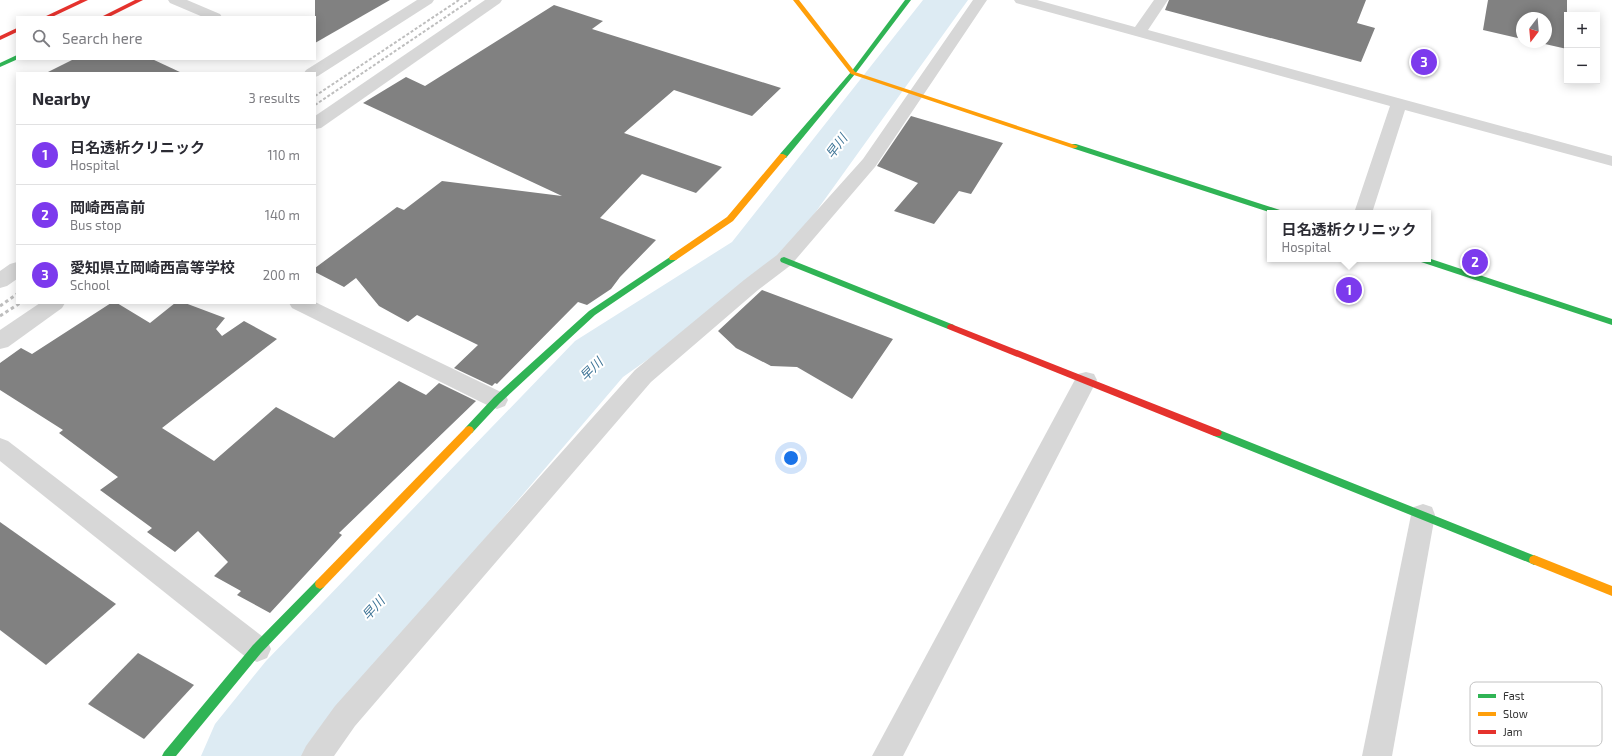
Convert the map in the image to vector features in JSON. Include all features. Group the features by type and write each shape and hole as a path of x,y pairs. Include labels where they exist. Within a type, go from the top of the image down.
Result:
{"main road":[{"path":"49,16 85,0"},
{"path":"106,16 140,0"},
{"path":"796,0 853,73 1271,210"},
{"path":"168,756 257,649 497,400 592,313 730,219 853,73 908,0"},
{"path":"0,38 16,30"},
{"path":"0,65 16,57"},
{"path":"784,260 1612,591"},
{"path":"1430,262 1612,322"}],"street":[{"path":"175,0 213,16"},
{"path":"313,72 319,62 427,0"},
{"path":"316,123 496,0"},
{"path":"316,756 345,716 643,376 751,285 784,260 868,163 980,0"},
{"path":"1021,0 1612,161"},
{"path":"1139,32 1161,0"},
{"path":"1364,210 1399,103"},
{"path":"0,281 16,270"},
{"path":"0,341 54,304"},
{"path":"301,304 497,400"},
{"path":"887,756 1086,380"},
{"path":"0,448 257,649"},
{"path":"1377,756 1423,515"}],"building":[{"path":"315,0 390,0 316,42"},
{"path":"1169,0 1366,0 1357,23 1375,28 1361,62 1165,10"},
{"path":"1488,0 1567,0 1567,12 1564,12 1564,48 1552,46 1552,12 1516,12 1516,38 1483,30"},
{"path":"554,5 603,21 592,29 781,88 752,116 674,90 624,133 722,167 696,193 642,174 600,218 656,240 620,277 611,289 587,305 578,302 497,384 495,383 492,386 454,368 478,345 417,315 408,322 379,306 356,278 344,287 316,273 316,267 397,207 404,210 442,181 562,196 363,103 406,77 425,86"},
{"path":"72,60 154,60 180,72 48,72"},
{"path":"911,116 1003,143 971,194 959,191 934,224 894,211 918,183 877,166"},
{"path":"762,290 893,339 852,399 797,367 771,366 736,348 718,331"},
{"path":"109,304 119,304 150,323 174,304 188,304 225,318 216,329 222,336 244,321 277,339 162,428 214,461 276,407 334,438 399,381 426,395 439,383 476,401 339,533 342,535 270,613 237,595 241,591 214,576 228,562 198,531 175,552 147,532 152,528 100,490 118,477 59,433 63,430 0,390 0,363 21,348 32,354"},
{"path":"0,522 116,604 46,665 0,630"},
{"path":"138,653 194,685 144,739 88,704"}],"waterway":[{"name":"早川","path":"247,756 297,692 599,359 753,256 946,0"}],"railway":[{"path":"316,95 459,0"},
{"path":"316,104 471,0"},
{"path":"0,306 16,295"},
{"path":"0,316 18,304"}],"traffic: fast":[{"path":"783,156 853,73 908,0"},
{"path":"0,65 16,57"},
{"path":"1074,146 1271,210"},
{"path":"469,430 497,400 592,313 673,258"},
{"path":"784,260 951,327"},
{"path":"1430,262 1612,322"},
{"path":"1217,433 1534,560"},
{"path":"168,756 257,649 320,584"}],"traffic: slow":[{"path":"796,0 853,73 1074,146"},
{"path":"673,258 730,219 783,156"},
{"path":"320,584 469,430"},
{"path":"1534,560 1612,591"}],"traffic: jam":[{"path":"49,16 85,0"},
{"path":"106,16 140,0"},
{"path":"0,38 16,30"},
{"path":"951,327 1217,433"}],"place":[{"name":"愛知県立岡崎西高等学校","path":"1424,62"},
{"name":"岡崎西高前","path":"1475,262"},
{"name":"日名透析クリニック","path":"1349,290"}]}
